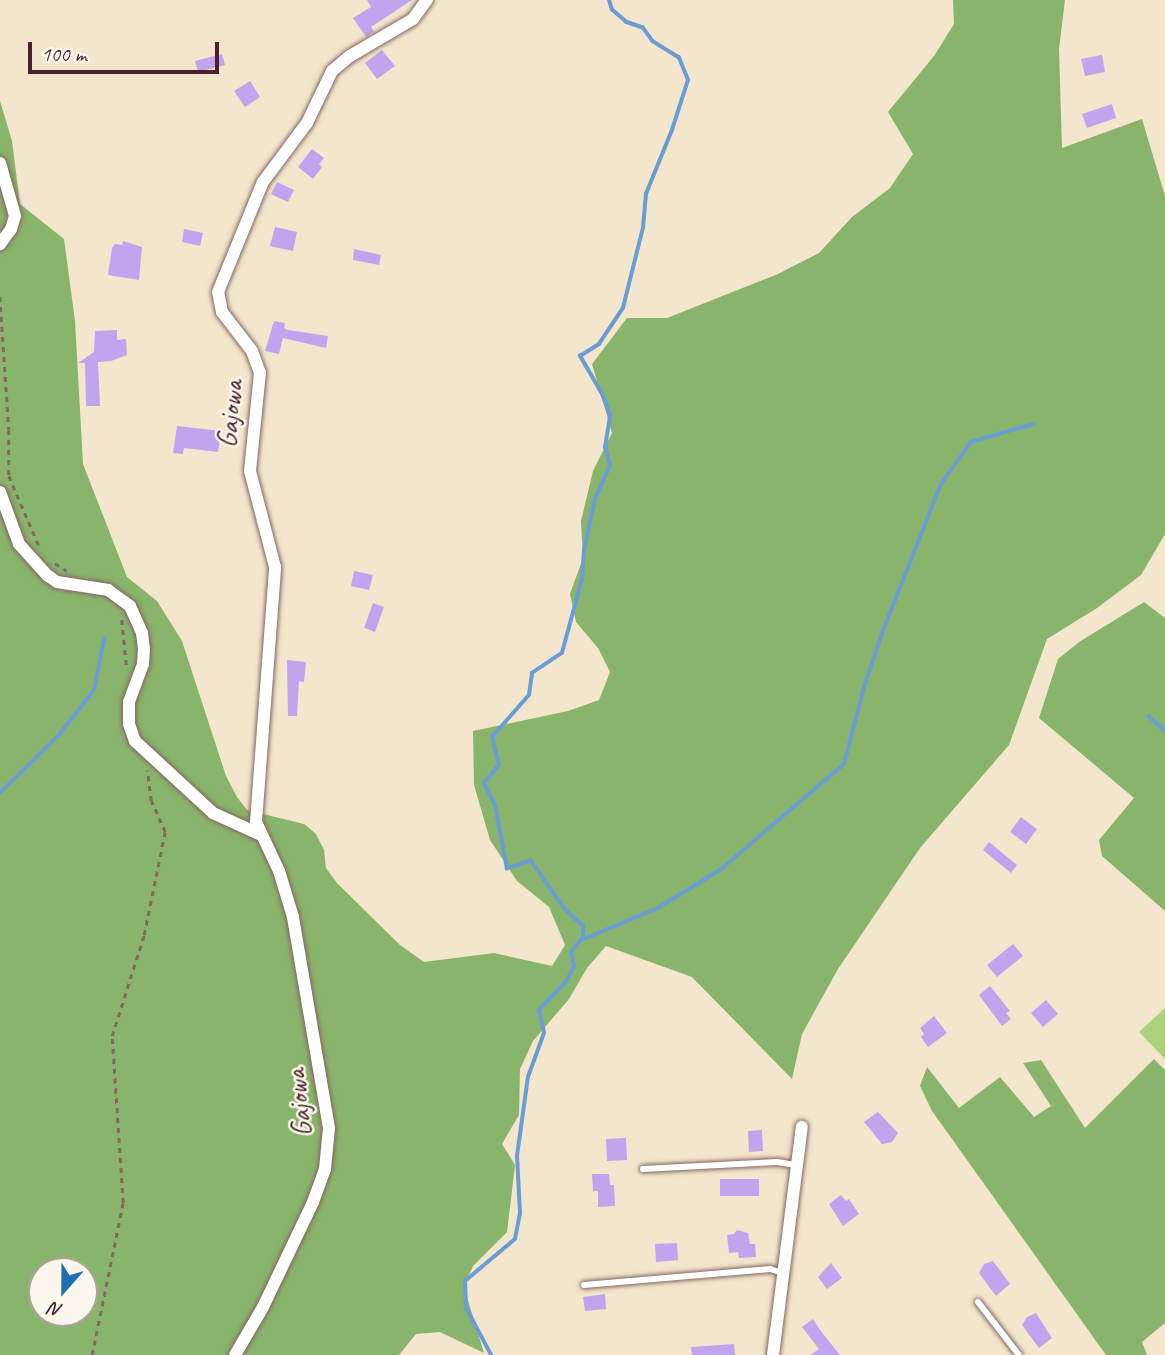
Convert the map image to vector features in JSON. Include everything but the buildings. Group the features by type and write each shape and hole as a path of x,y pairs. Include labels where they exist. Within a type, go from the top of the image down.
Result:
{"street":[{"name":"Gajowa","path":"235,1355 263,1307 313,1202 325,1169 329,1139 327,1108 300,947 279,870 256,822 275,566 250,471 261,384 257,361 222,312 218,292 263,182 307,123 332,71 350,56 413,19 427,0"},
{"path":"0,163 15,216 11,229 0,244"},
{"path":"0,492 6,517 19,544 47,575 57,582 92,586 120,596 137,619 144,649 143,664 132,691 129,724 135,741 213,813 261,835"},
{"path":"773,1355 802,1127"}],"lane":[{"path":"643,1169 776,1162 796,1165"},
{"path":"584,1285 769,1269 783,1273"},
{"path":"978,1303 1020,1355"}],"path":[{"path":"0,297 9,430 9,476 44,557 68,571"},
{"path":"120,596 124,656 132,691"},
{"path":"92,1355 123,1203 112,1036 144,935 165,832 151,801 145,753"}],"green space":[{"path":"953,0 1065,0 1059,49 1062,148 1142,119 1165,196 1165,534 1141,575 1097,608 1047,639 1009,745 920,848 838,969 802,1034 792,1079 692,977 606,946 587,968 569,999 533,1041 520,1069 519,1115 502,1144 515,1165 507,1232 473,1266 464,1287 484,1353 440,1332 416,1334 399,1355 0,1355 0,101 12,141 20,204 64,239 75,321 83,464 127,577 157,601 182,641 226,776 237,797 247,810 304,824 316,834 324,850 326,868 337,883 400,945 424,962 494,953 552,966 565,945 549,907 517,881 490,840 474,785 473,731 568,711 599,700 610,672 598,648 576,622 570,594 583,558 581,521 593,471 612,433 592,364 627,318 667,318 778,274 819,253 852,217 890,188 913,154 888,112 934,56 954,24"},
{"path":"1144,602 1165,618 1165,911 1102,856 1099,840 1134,798 1039,718 1058,659 1079,642"},
{"path":"1165,1008 1165,1059 1139,1032"},
{"path":"1154,1059 1165,1070 1165,1323 1142,1342 1147,1355 1106,1355 932,1111 920,1086 927,1067 959,1108 1000,1077 1034,1117 1051,1106 1023,1063 1041,1060 1085,1128"}],"waterway":[{"path":"491,1355 466,1308 465,1281 515,1239 520,1213 517,1156 528,1077 544,1033 539,1010 566,982 574,966 571,952 583,937 583,926 565,910 531,861 507,869 495,805 484,783 499,765 492,737 529,695 532,673 562,653 582,579 584,550 595,499 610,465 605,448 610,415 602,394 580,356 599,344 623,308 643,228 646,194 672,130 688,80 679,58 653,42 643,28 626,22 612,10 609,0"},
{"path":"584,939 658,908 720,870 844,764 864,687 883,631 941,484 971,442 1033,424"},
{"path":"0,793 59,735 94,690 104,639"},
{"path":"1149,716 1165,731"}]}
